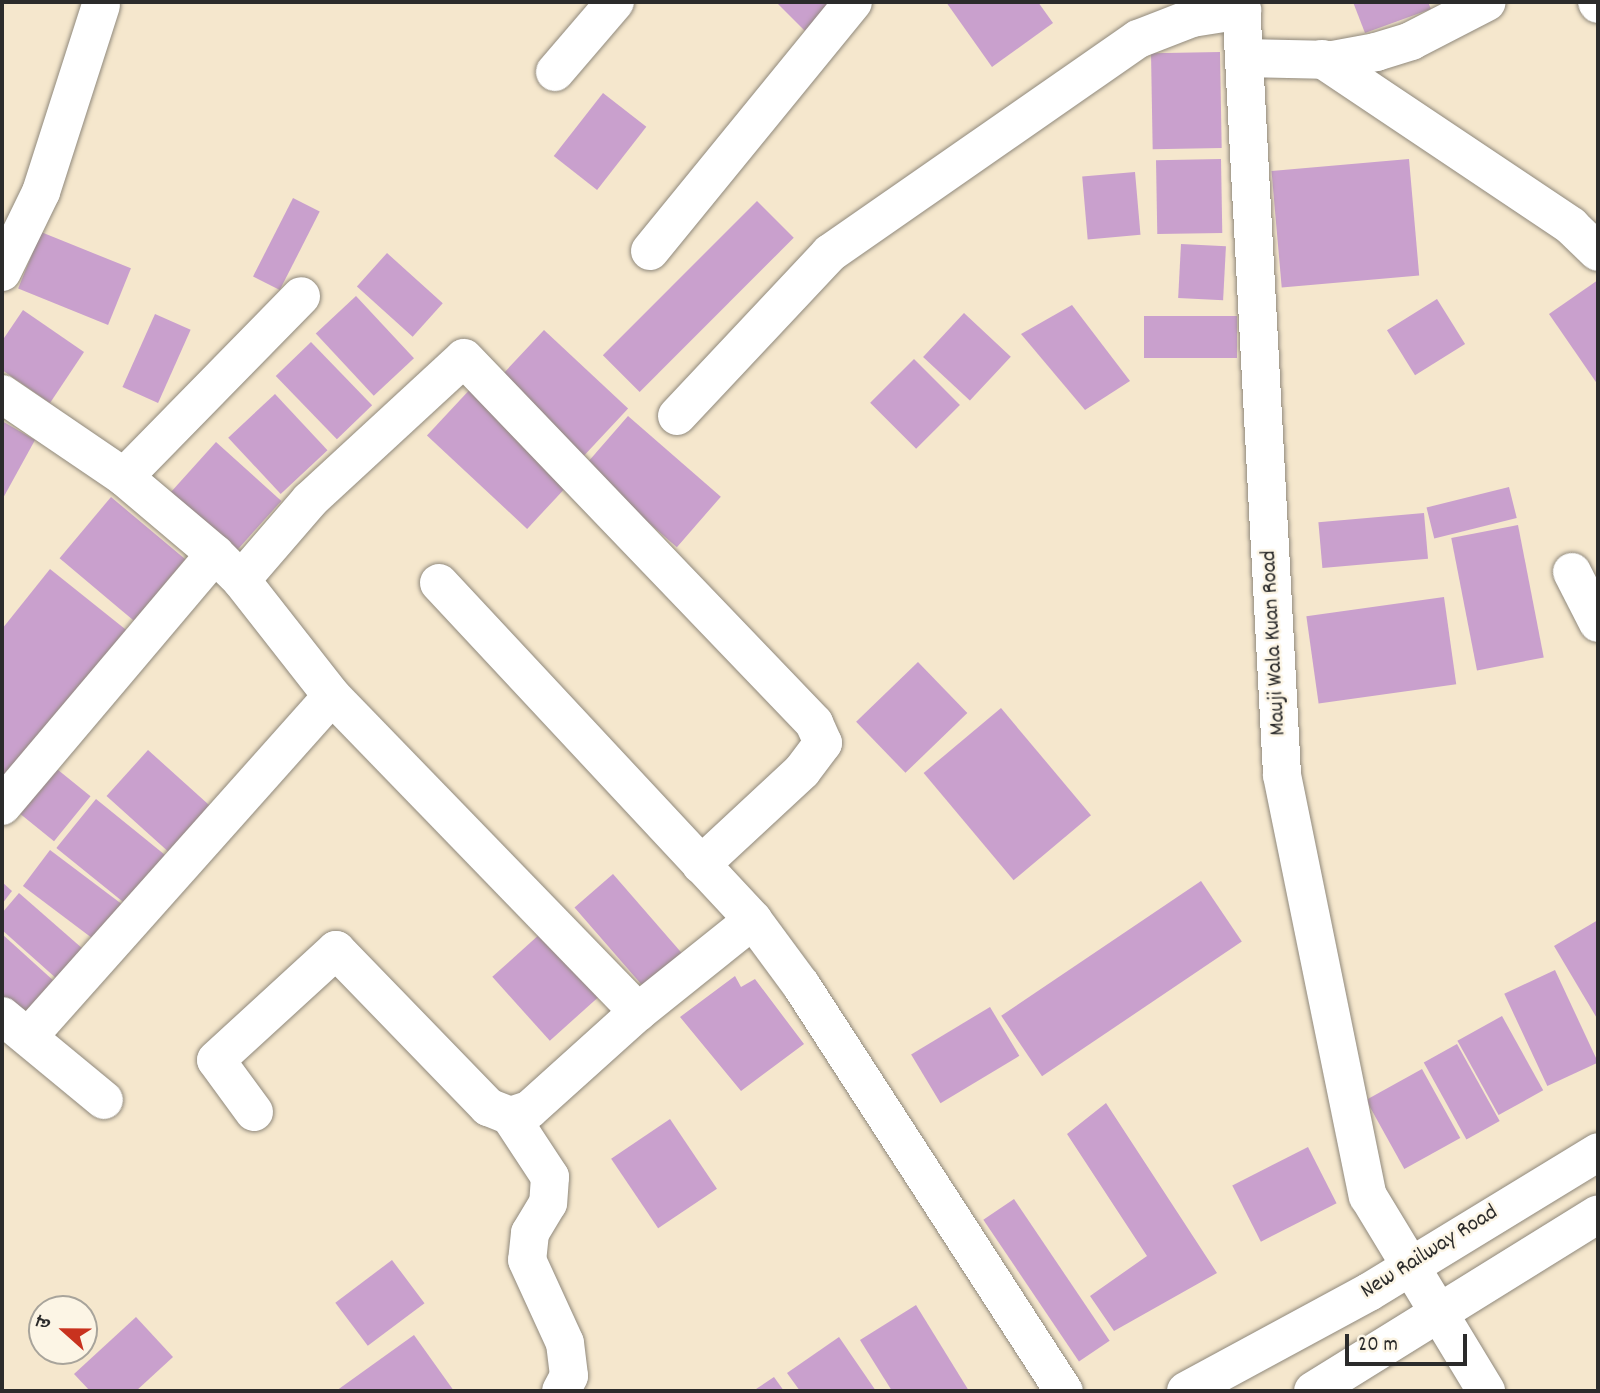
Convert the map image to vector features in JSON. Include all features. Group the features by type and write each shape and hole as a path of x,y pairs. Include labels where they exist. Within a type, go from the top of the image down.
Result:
{"street":[{"path":"555,72 615,2"},
{"path":"650,251 853,2"},
{"path":"1244,58 1322,59 1376,52 1411,41 1487,2"},
{"path":"2,272 41,192 101,5"},
{"path":"677,416 830,253 1138,39 1192,18 1241,6"},
{"name":"Mauji Wala Kuan Road","path":"1241,6 1282,775 1368,1196 1486,1391"},
{"path":"1322,59 1571,226 1598,252"},
{"path":"124,477 301,296"},
{"path":"2,806 228,567 310,500 464,358 814,723 823,743 802,771 701,865"},
{"path":"2,394 124,477 228,567 332,696 638,1012"},
{"path":"1572,572 1598,623"},
{"path":"439,583 753,920 801,985 1064,1391"},
{"path":"103,1100 16,1026 332,696"},
{"path":"510,1116 529,1110 638,1012 753,920"},
{"path":"254,1112 216,1060 336,950 488,1107 510,1116 550,1177 548,1203 530,1233 527,1260 565,1343 569,1376 561,1391"},
{"name":"New Railway Road","path":"1186,1391 1306,1327 1598,1152"},
{"path":"1306,1327 1325,1384 1440,1316 1598,1214"}],"building":[{"path":"776,2 843,2 809,35"},
{"path":"946,2 1038,2 1053,23 992,67"},
{"path":"1353,2 1428,2 1431,9 1365,33"},
{"path":"1220,52 1222,148 1153,149 1151,53"},
{"path":"603,93 646,127 597,190 554,156"},
{"path":"1221,159 1222,233 1157,234 1156,160"},
{"path":"1409,159 1419,276 1282,288 1272,171"},
{"path":"1135,172 1140,235 1088,239 1082,177"},
{"path":"293,198 320,212 280,290 253,276"},
{"path":"757,201 794,238 640,392 603,355"},
{"path":"41,232 131,268 108,325 18,289"},
{"path":"1181,244 1226,246 1223,300 1178,298"},
{"path":"387,253 443,303 413,337 357,286"},
{"path":"1598,280 1598,385 1549,314"},
{"path":"356,296 414,358 374,396 316,334"},
{"path":"1437,299 1465,344 1415,375 1387,330"},
{"path":"1072,305 1130,381 1085,410 1021,334"},
{"path":"23,310 84,352 50,403 2,370 2,341"},
{"path":"964,313 1011,357 970,401 923,357"},
{"path":"155,314 191,330 158,403 122,387"},
{"path":"1144,316 1237,316 1237,358 1144,358"},
{"path":"544,330 628,408 578,462 494,383"},
{"path":"311,342 372,405 337,439 276,376"},
{"path":"914,359 960,405 916,449 870,403"},
{"path":"474,385 574,478 527,529 427,435"},
{"path":"275,394 328,450 281,494 228,438"},
{"path":"628,416 721,497 677,547 584,467"},
{"path":"2,421 35,440 2,500"},
{"path":"216,442 281,501 232,556 166,497"},
{"path":"1509,487 1517,518 1434,539 1427,508"},
{"path":"111,497 185,559 134,621 60,558"},
{"path":"1424,513 1428,559 1322,568 1318,522"},
{"path":"1518,525 1544,658 1477,670 1451,538"},
{"path":"50,569 130,633 2,793 2,629"},
{"path":"1444,597 1456,684 1319,703 1306,616"},
{"path":"918,662 967,713 905,773 856,722"},
{"path":"1001,708 1091,815 1014,880 924,773"},
{"path":"148,750 219,814 178,860 107,796"},
{"path":"47,761 91,796 54,841 10,806"},
{"path":"96,799 171,859 131,908 56,848"},
{"path":"50,850 131,911 104,947 23,886"},
{"path":"613,874 686,959 648,992 575,907"},
{"path":"1201,881 1242,942 1042,1076 1001,1016"},
{"path":"2,882 12,891 2,904"},
{"path":"19,893 83,949 57,979 2,930 2,913"},
{"path":"1598,920 1598,1020 1554,946"},
{"path":"551,924 609,988 550,1041 492,977"},
{"path":"2,934 55,982 23,1018 2,999"},
{"path":"1555,970 1598,1062 1547,1086 1504,994"},
{"path":"735,976 741,987 755,979 804,1044 741,1091 680,1017"},
{"path":"990,1007 1019,1056 940,1103 911,1054"},
{"path":"1502,1016 1543,1090 1499,1115 1457,1041"},
{"path":"1457,1044 1500,1121 1466,1139 1424,1062"},
{"path":"1422,1069 1460,1138 1404,1169 1366,1100"},
{"path":"1106,1103 1217,1273 1114,1331 1090,1296 1147,1256 1067,1134"},
{"path":"670,1119 717,1189 658,1228 611,1159"},
{"path":"1308,1147 1337,1203 1261,1242 1232,1186"},
{"path":"1014,1199 1110,1341 1079,1361 983,1220"},
{"path":"392,1260 424,1303 368,1346 335,1303"},
{"path":"916,1305 969,1391 892,1391 860,1340"},
{"path":"136,1317 173,1357 136,1391 90,1391 74,1374 84,1365 98,1365 98,1352"},
{"path":"414,1335 454,1391 336,1391"},
{"path":"839,1337 876,1391 800,1391 787,1373"},
{"path":"774,1377 784,1391 753,1391"}]}
